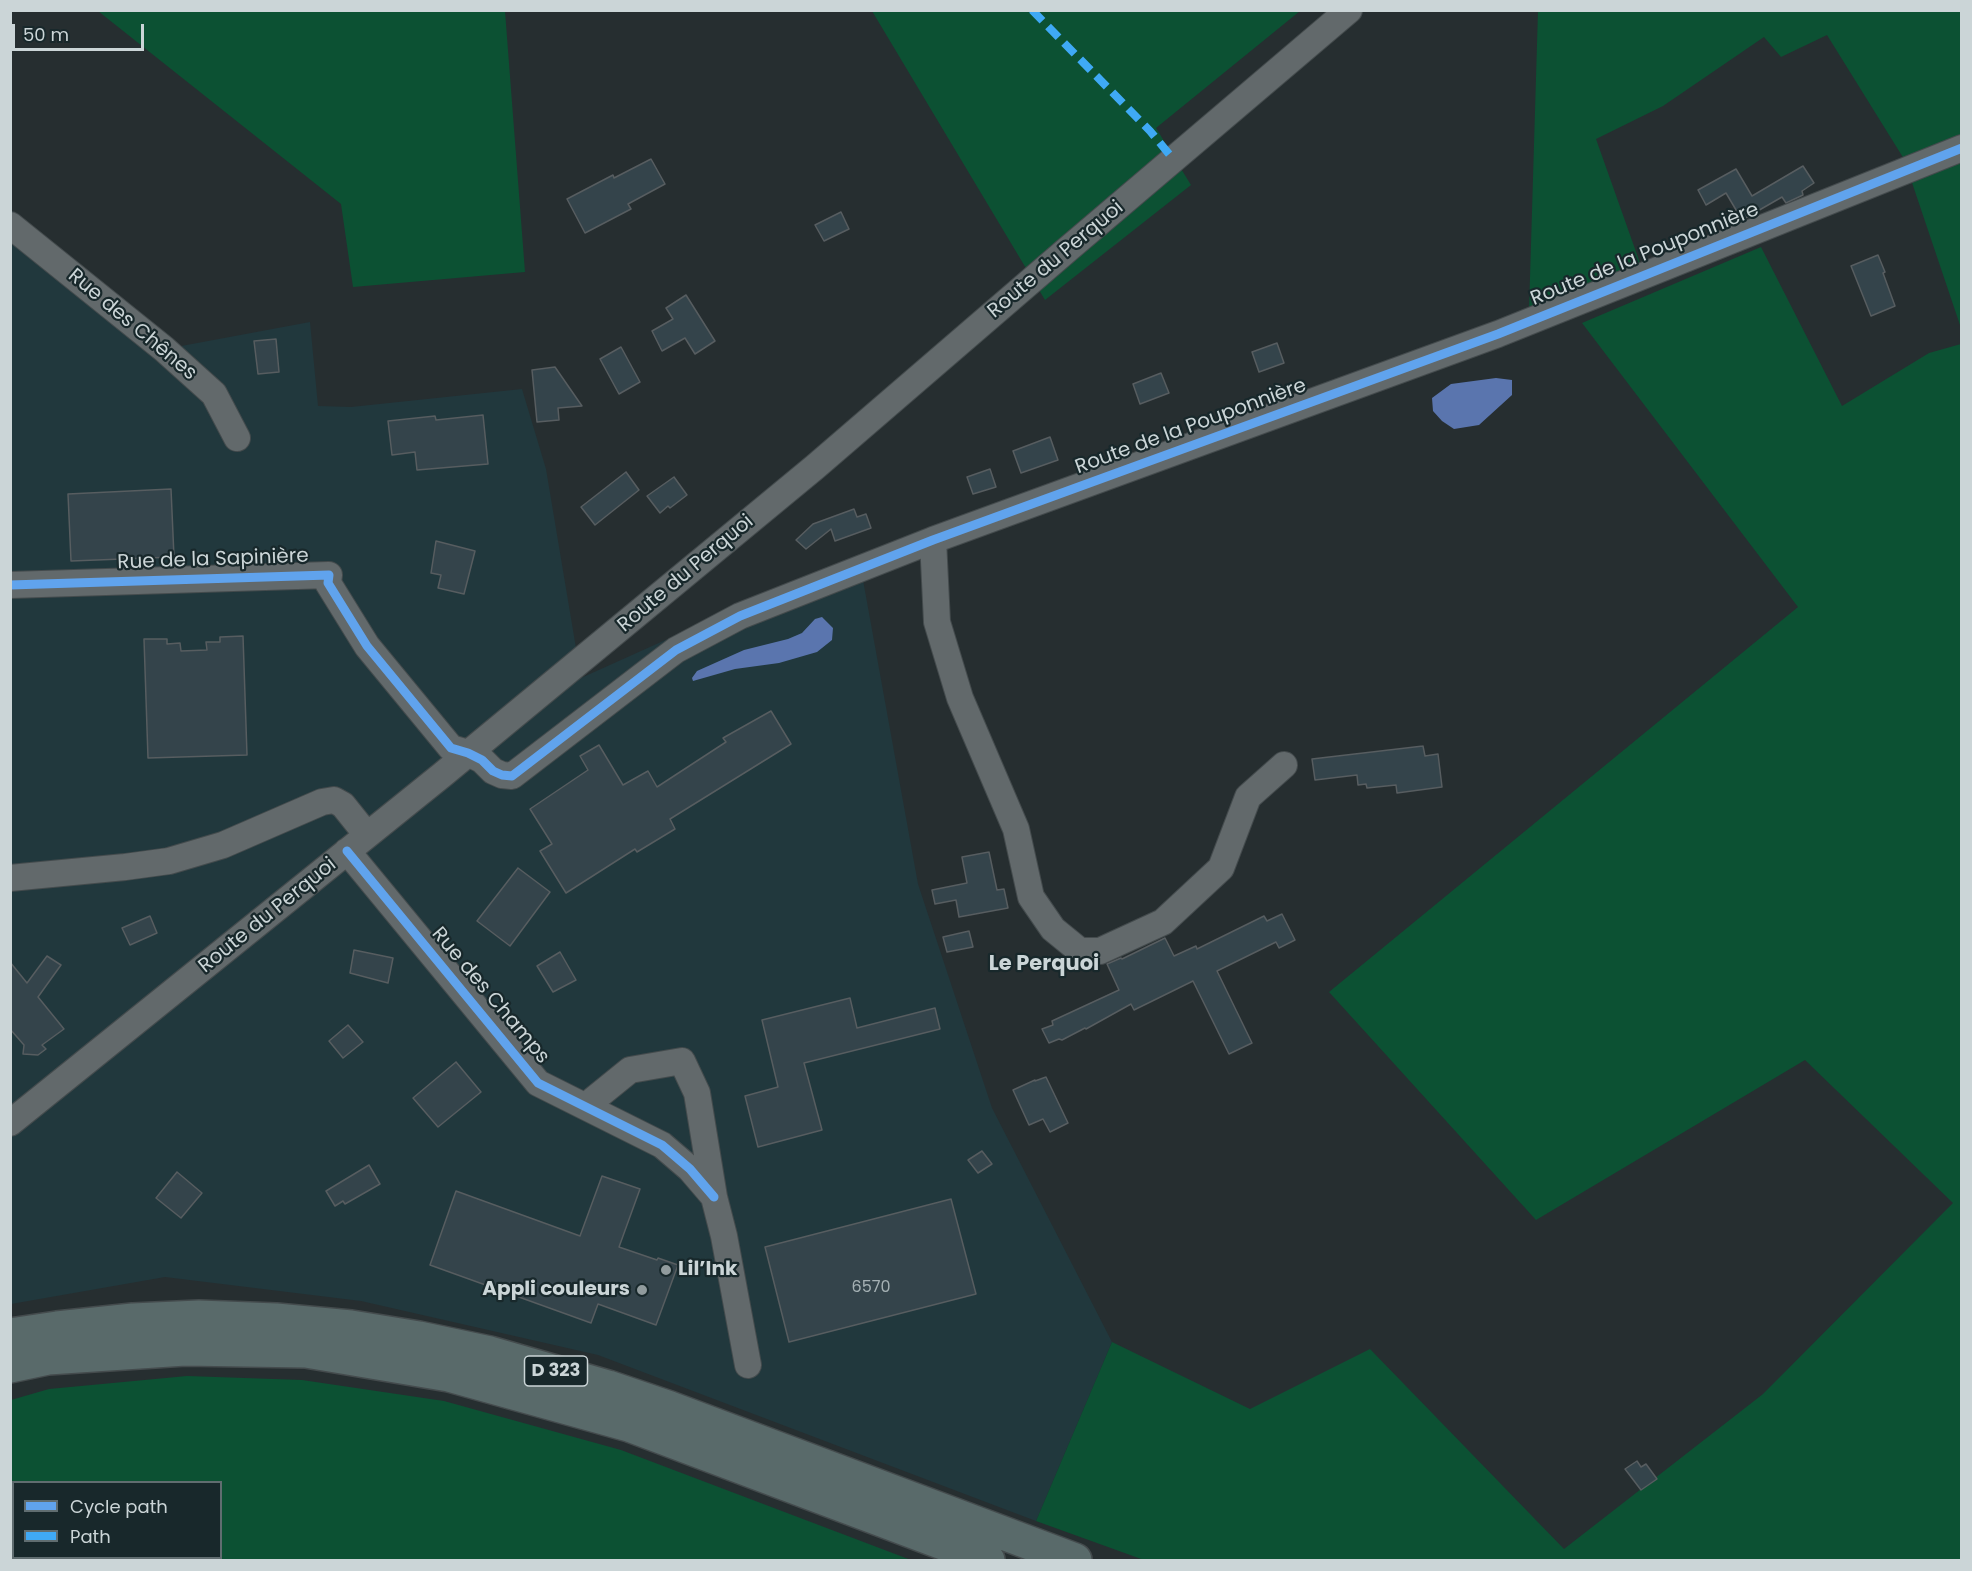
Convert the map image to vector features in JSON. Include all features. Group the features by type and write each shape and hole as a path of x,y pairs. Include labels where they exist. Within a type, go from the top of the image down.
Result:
{"highway":[{"name":"D 323","path":"10,1335 123,1321 199,1317 276,1320 351,1327 419,1338 501,1356 670,1408 1075,1560"},
{"name":"D 323","path":"10,1366 48,1358 185,1349 306,1351 449,1375 629,1425 988,1560"}],"street":[{"name":"Route du Perquoi","path":"10,1123 468,753 815,467 1349,10"},
{"name":"Route de la Pouponnière","path":"468,753 482,760 502,776 512,776 676,650 740,616 933,540 1498,334 1962,148"},
{"name":"Rue des Chênes","path":"10,225 164,349 214,394 237,438"},
{"path":"933,540 937,622 960,698 1016,829 1031,897 1053,929 1080,951 1100,951 1162,922 1221,868 1248,797 1284,765"},
{"name":"Rue de la Sapinière","path":"10,585 329,575 328,583 367,646 452,748 468,753"},
{"path":"10,878 170,861 223,845 322,802 334,800 343,805 367,835"},
{"name":"Rue des Champs","path":"347,851 538,1083 662,1145 690,1169 714,1197"},
{"path":"589,1108 593,1100 630,1070 682,1061 697,1094 714,1197 724,1236 748,1365"}],"shaded area":[{"path":"10,209 176,347 310,322 318,406 351,407 522,389 546,469 581,678 812,574 863,580 918,884 992,1108 1112,1342 1036,1521 598,1355 361,1301 165,1277 11,1304"}],"green space":[{"path":"98,11 505,11 525,272 353,287 341,204"},
{"path":"872,11 1300,11 1156,128 1191,185 1045,300"},
{"path":"1538,11 1961,11 1961,328 1904,159 1827,35 1781,57 1764,37 1663,106 1596,139 1640,263 1529,311"},
{"path":"1761,247 1842,406 1929,353 1961,344 1961,1560 1144,1560 1036,1521 1112,1342 1250,1409 1370,1349 1564,1549 1763,1394 1953,1203 1805,1060 1536,1220 1329,992 1798,607 1582,323"},
{"path":"187,1376 302,1380 444,1401 621,1450 911,1560 27,1560 26,1559 222,1559 222,1481 12,1481 12,1546 11,1400 49,1389"}],"water":[{"path":"1496,378 1512,380 1512,395 1479,425 1454,429 1433,411 1432,398 1451,384"},
{"path":"822,617 833,628 832,640 817,652 779,663 735,669 693,681 692,678 697,671 744,650 788,639 802,633 815,619"}],"building":[{"path":"651,159 665,184 628,204 631,209 585,233 567,199 613,175 614,178"},
{"path":"1803,166 1814,183 1802,191 1803,195 1786,203 1782,197 1742,220 1726,193 1706,205 1698,190 1736,169 1752,196"},
{"path":"841,212 849,229 824,241 815,225"},
{"path":"1878,255 1895,306 1871,316 1851,266"},
{"path":"686,295 715,341 695,354 685,338 662,351 652,331 673,319 666,308"},
{"path":"276,339 279,372 258,374 254,341"},
{"path":"1277,343 1284,363 1259,372 1252,352"},
{"path":"621,347 640,382 619,394 600,359"},
{"path":"555,367 582,406 558,408 559,420 537,422 532,370"},
{"path":"1161,373 1169,393 1140,404 1133,384"},
{"path":"483,415 488,464 417,470 415,452 392,455 388,421 435,416 436,420"},
{"path":"1050,437 1058,460 1021,473 1013,451"},
{"path":"990,469 996,487 973,494 967,477"},
{"path":"626,472 639,490 595,525 581,507"},
{"path":"674,477 687,495 660,513 647,496"},
{"path":"171,489 174,557 71,561 68,494"},
{"path":"854,509 857,517 866,514 871,528 835,541 831,529 806,549 796,540 813,524"},
{"path":"436,541 475,551 464,594 438,588 441,575 431,573"},
{"path":"243,636 247,755 148,758 144,639 167,639 167,644 180,643 181,651 207,650 206,642 220,642 220,637"},
{"path":"771,711 791,744 670,819 675,829 637,852 635,849 566,893 540,851 552,844 530,809 588,770 580,756 599,745 623,785 648,771 657,787 726,742 723,738"},
{"path":"1423,746 1425,756 1438,754 1442,787 1397,793 1396,785 1367,788 1366,784 1358,785 1357,775 1315,780 1312,759"},
{"path":"989,852 997,890 1004,889 1008,908 959,917 956,900 935,904 932,890 967,883 962,857"},
{"path":"518,868 550,892 510,946 477,921"},
{"path":"1282,914 1295,940 1279,948 1276,942 1217,971 1252,1043 1229,1054 1193,981 1134,1010 1131,1004 1086,1029 1049,1043 1042,1029 1053,1025 1052,1021 1119,990 1107,964 1165,938 1174,956 1196,946 1197,949 1264,916 1267,921"},
{"path":"150,916 157,933 130,945 122,928"},
{"path":"969,931 973,947 947,952 943,937"},
{"path":"354,950 393,958 388,983 350,973"},
{"path":"560,952 576,980 553,992 537,966"},
{"path":"47,956 61,965 38,997 64,1029 42,1045 46,1049 38,1055 23,1054 24,1045 10,1029 10,962 27,983"},
{"path":"850,998 857,1028 935,1008 940,1029 804,1063 822,1130 758,1147 745,1096 778,1087 762,1020"},
{"path":"348,1025 363,1042 343,1058 329,1041"},
{"path":"456,1062 481,1092 438,1127 413,1098"},
{"path":"1046,1077 1068,1123 1050,1132 1043,1119 1029,1125 1013,1090"},
{"path":"982,1151 992,1164 978,1173 968,1160"},
{"path":"369,1165 380,1184 345,1204 343,1201 335,1206 326,1191"},
{"path":"177,1172 202,1193 181,1218 156,1198"},
{"path":"602,1176 640,1189 619,1247 678,1265 656,1325 598,1304 591,1323 430,1265 456,1191 580,1236"},
{"path":"951,1199 976,1294 789,1342 765,1247"},
{"path":"1637,1461 1641,1467 1646,1464 1657,1479 1641,1490 1625,1469"}],"marked path":[{"path":"1032,10 1150,131 1174,160"},
{"path":"46,1559 52,1560"}],"cycle path":[{"path":"10,585 329,575 328,583 367,646 451,748 482,760 493,771 512,776 676,650 740,616 933,540 1498,334 1962,148"},
{"path":"347,851 538,1083 662,1145 690,1169 714,1197"}],"place":[{"name":"Lil’Ink","path":"666,1270"},
{"name":"Appli couleurs","path":"642,1290"}],"district":[{"name":"Le Perquoi","path":"1044,965"}]}
